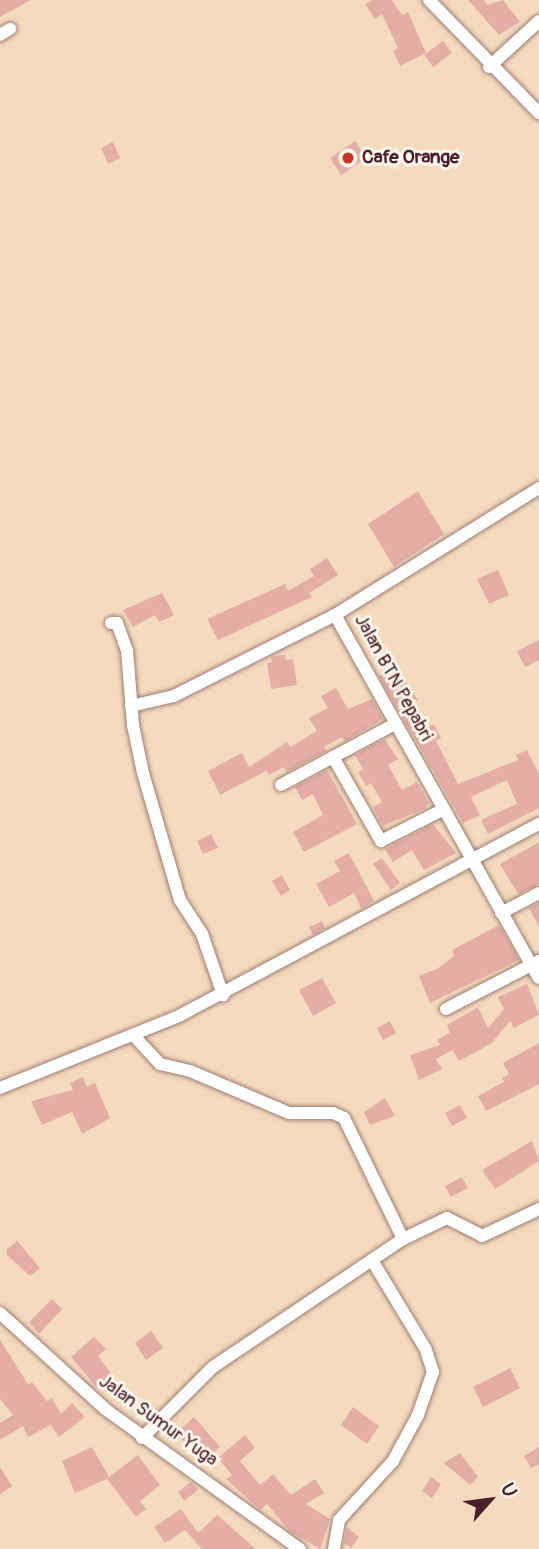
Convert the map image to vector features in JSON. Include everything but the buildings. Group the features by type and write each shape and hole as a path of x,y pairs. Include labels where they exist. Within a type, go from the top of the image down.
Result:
{"street":[{"path":"429,0 489,67 539,113"},
{"path":"489,67 539,22"},
{"name":"Jalan BTN Pepabri","path":"539,488 335,615 501,913 535,963 539,978"},
{"path":"131,706 174,696 335,615"},
{"path":"111,622 117,623 127,650 131,706 150,801 180,900 202,934 223,995"},
{"path":"281,785 395,723"},
{"path":"333,757 378,840 388,841 444,809"},
{"path":"0,1088 134,1036 223,995 539,824"},
{"path":"501,913 539,893"},
{"path":"446,1009 535,963"},
{"path":"134,1036 160,1064 190,1071 289,1113 333,1113 344,1118 403,1239"},
{"path":"142,1438 213,1367 403,1239 447,1218 482,1236 539,1209"},
{"path":"334,1549 340,1520 393,1461 418,1415 433,1372 425,1348 372,1260"},
{"name":"Jalan Sumur Yuga","path":"0,1313 142,1438 300,1549"}],"place":[{"name":"Cafe Orange","path":"348,158"}]}
